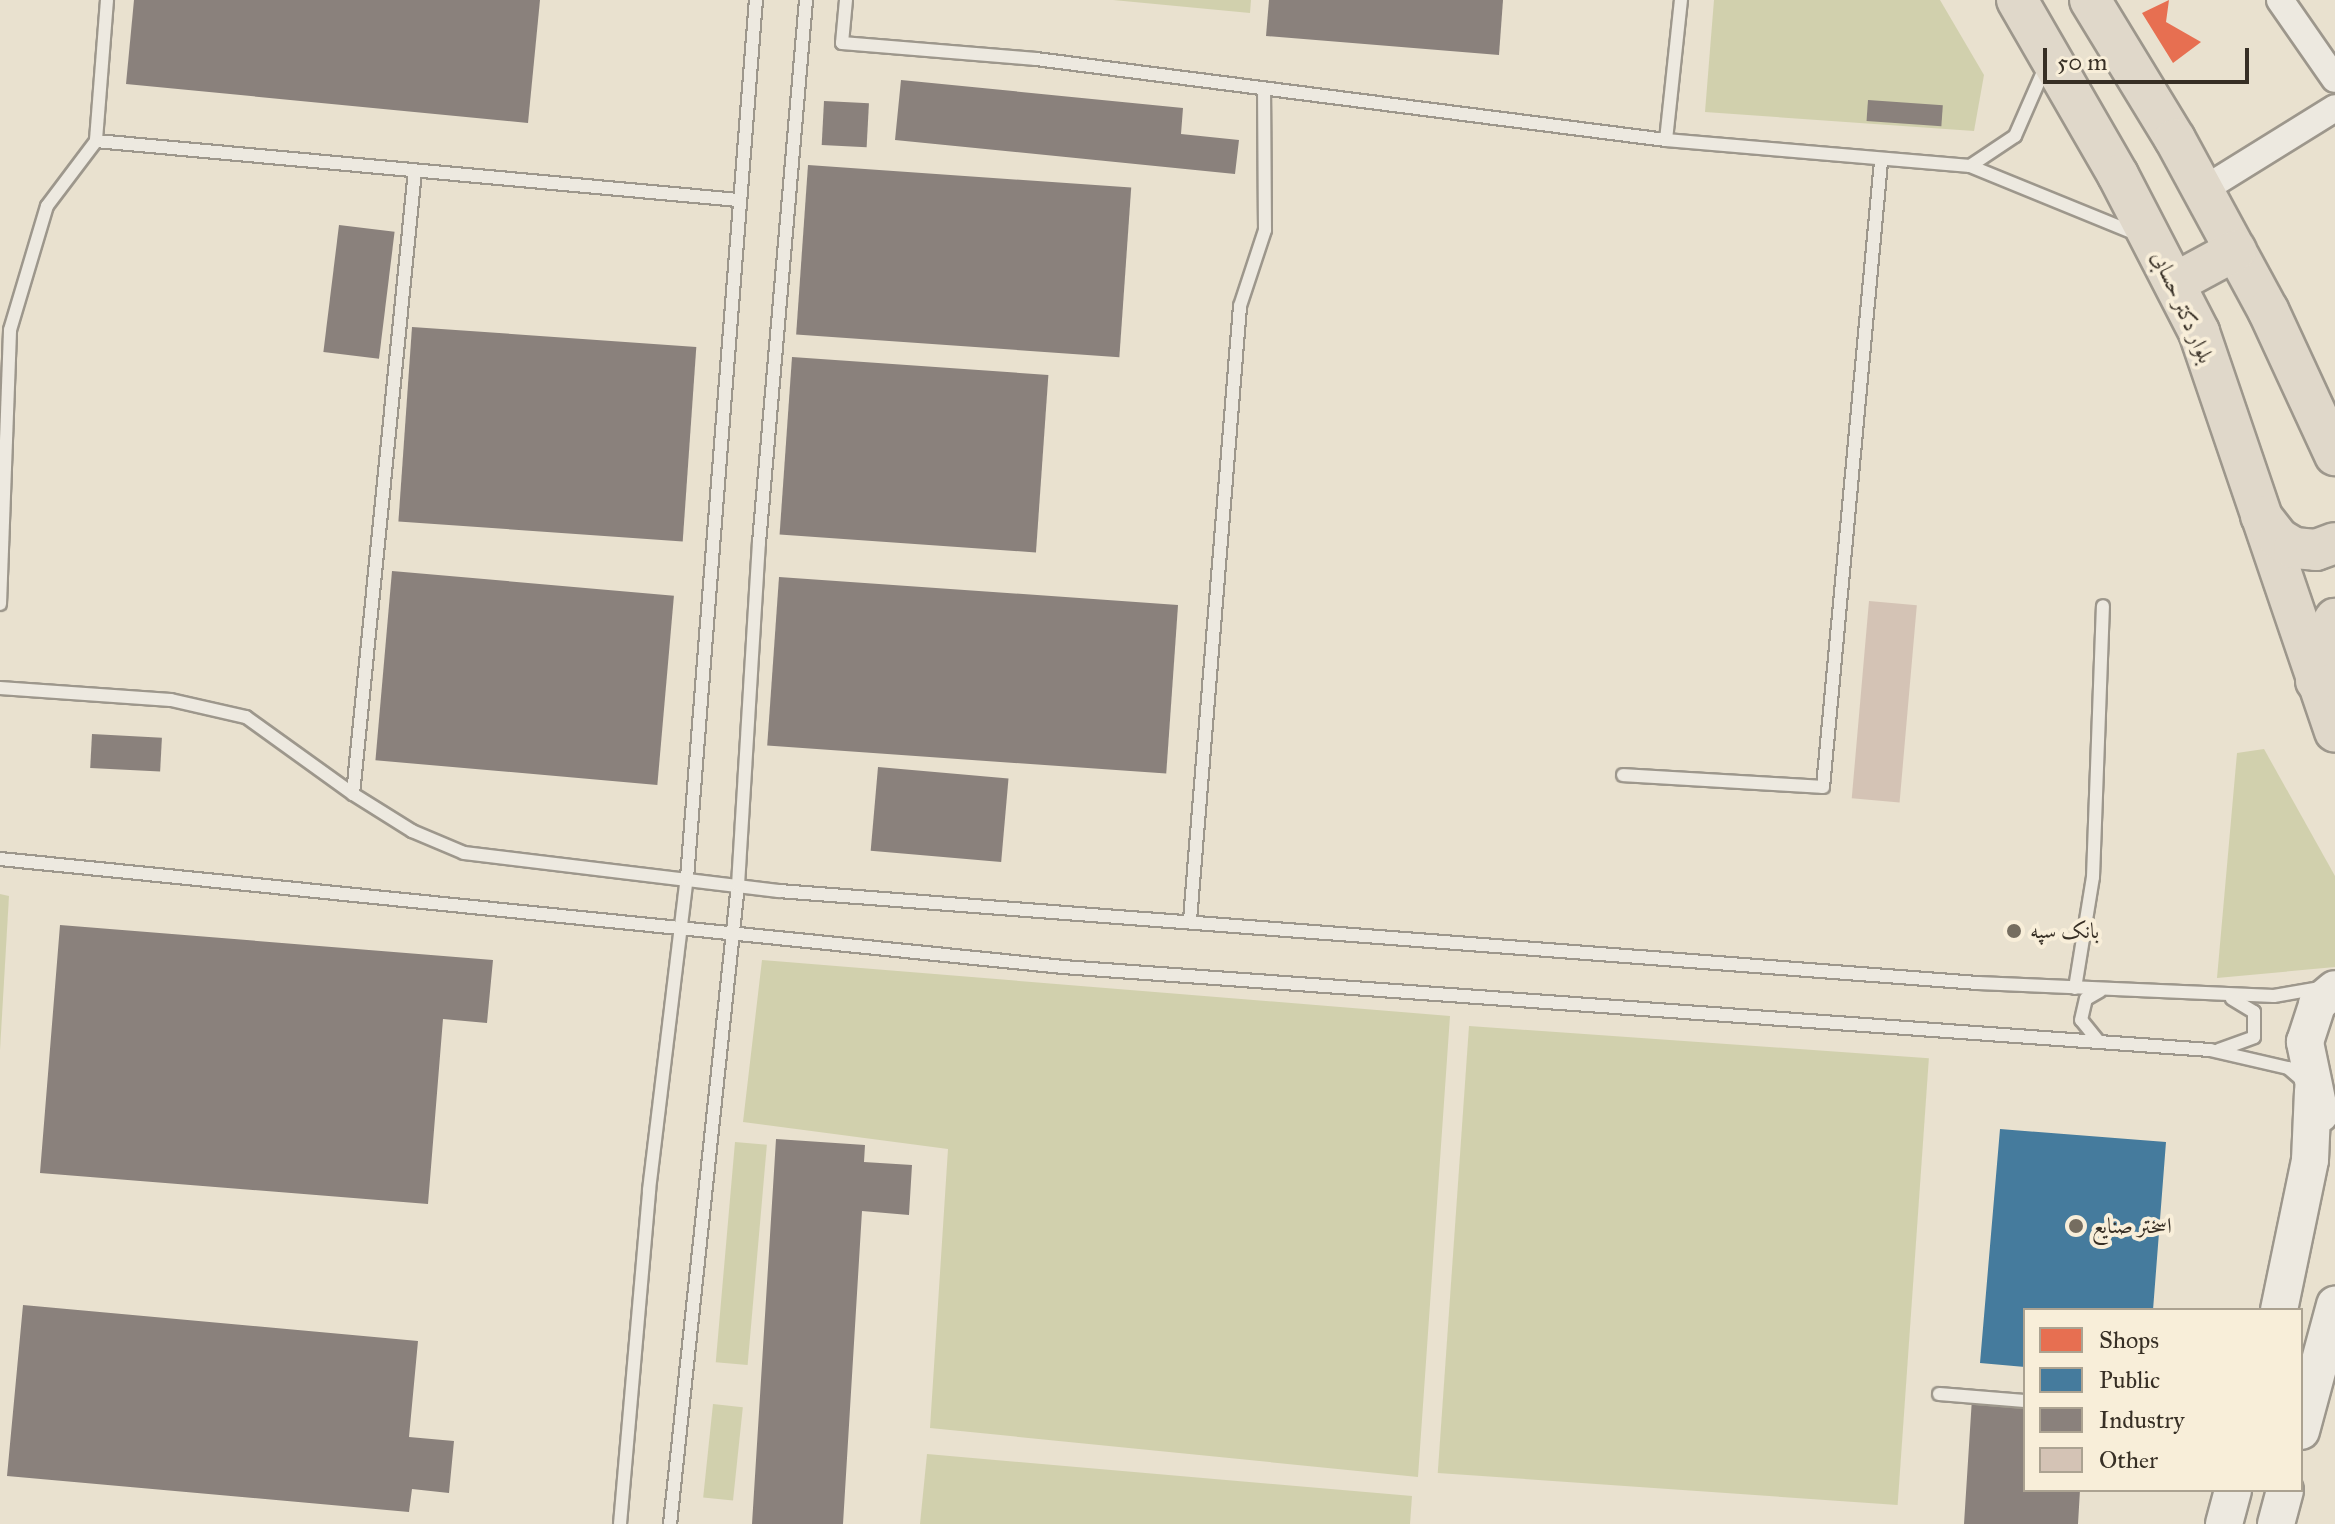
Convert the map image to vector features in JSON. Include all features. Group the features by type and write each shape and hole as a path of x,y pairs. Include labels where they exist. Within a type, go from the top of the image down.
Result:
{"main road":[{"name":"بلوار دکتر حسابی","path":"2017,0 2155,243 2199,332 2335,732"},
{"path":"2090,0 2236,250 2335,455"},
{"path":"2175,283 2236,250"},
{"path":"2257,509 2286,544 2304,551 2335,543"},
{"path":"2316,681 2318,647 2335,619"}],"street":[{"path":"2280,0 2335,79"},
{"path":"2203,190 2335,108"},
{"path":"2279,1308 2310,1160 2313,1090 2305,1042 2317,1004 2335,987"},
{"path":"2313,1090 2335,1143"},
{"path":"2303,1424 2335,1305"},
{"path":"2224,1524 2232,1492"},
{"path":"2276,1524 2284,1492"}],"lane":[{"path":"0,604 10,330 47,206 96,141 107,0"},
{"path":"620,1524 649,1190 687,878 756,0"},
{"path":"670,1524 738,885 759,543 806,0"},
{"path":"846,0 842,43 1036,59 1264,92 1666,140 1881,162 1970,166 2058,198 2155,243"},
{"path":"1666,140 1681,0"},
{"path":"1970,166 2015,136 2050,54"},
{"path":"1190,920 1240,306 1265,230 1264,92"},
{"path":"96,141 738,200"},
{"path":"1623,775 1823,787 1881,162"},
{"path":"353,794 415,171"},
{"path":"2075,988 2093,877 2103,606"},
{"path":"0,688 171,700 246,717 353,794 412,831 464,853 738,885 2100,991 2274,996 2335,987"},
{"path":"0,859 1063,967 2216,1051 2288,1068 2313,1090"},
{"path":"2099,1042 2081,1020 2086,999 2100,991"},
{"path":"2216,994 2245,1003 2256,1025 2254,1037 2244,1045 2216,1051"},
{"path":"1939,1394 2023,1401"}],"green space":[{"path":"1113,0 1251,0 1250,13"},
{"path":"1714,0 1940,0 1984,75 1974,131 1705,112"},
{"path":"2264,749 2335,876 2335,967 2217,978 2237,753"},
{"path":"0,894 9,896 0,1050"},
{"path":"762,960 1450,1016 1418,1477 930,1428 948,1149 743,1122"},
{"path":"1469,1026 1929,1058 1898,1505 1438,1473"},
{"path":"735,1142 767,1145 748,1365 716,1362"},
{"path":"713,1404 743,1407 733,1501 703,1497"},
{"path":"927,1454 1412,1496 1410,1524 920,1524"}],"building: Shops":[{"path":"2169,0 2166,22 2201,42 2173,63 2142,13"}],"building: Public":[{"name":"اسختر صنایع","path":"2000,1129 2166,1142 2153,1308 2023,1308 2023,1367 1980,1363"}],"building: Industry":[{"path":"134,0 540,0 528,123 126,84"},
{"path":"1269,0 1503,0 1499,55 1266,36"},
{"path":"901,80 1183,108 1181,134 1239,140 1235,174 895,140"},
{"path":"1868,100 1943,105 1941,126 1867,121"},
{"path":"824,101 869,103 867,147 822,145"},
{"path":"808,165 1131,188 1119,357 796,335"},
{"path":"339,225 395,232 379,359 323,352"},
{"path":"412,327 696,347 683,541 398,522"},
{"path":"792,357 1048,375 1036,552 780,535"},
{"path":"392,571 674,596 657,785 375,760"},
{"path":"779,577 1178,605 1166,773 767,746"},
{"path":"92,734 162,738 160,772 90,768"},
{"path":"878,767 1009,778 1001,862 871,851"},
{"path":"60,925 493,960 487,1023 443,1019 428,1204 40,1173"},
{"path":"776,1139 865,1145 864,1162 912,1165 909,1215 862,1211 843,1524 752,1524"},
{"path":"23,1305 418,1341 409,1437 454,1441 449,1493 412,1489 409,1512 7,1476"},
{"path":"1972,1398 2023,1402 2023,1492 2080,1492 2078,1524 1964,1524"}],"building: Other":[{"path":"1869,601 1917,605 1900,802 1852,798"}],"place":[{"name":"بانک سپه","path":"2014,931"},
{"name":"اسختر صنایع","path":"2076,1226"}]}
